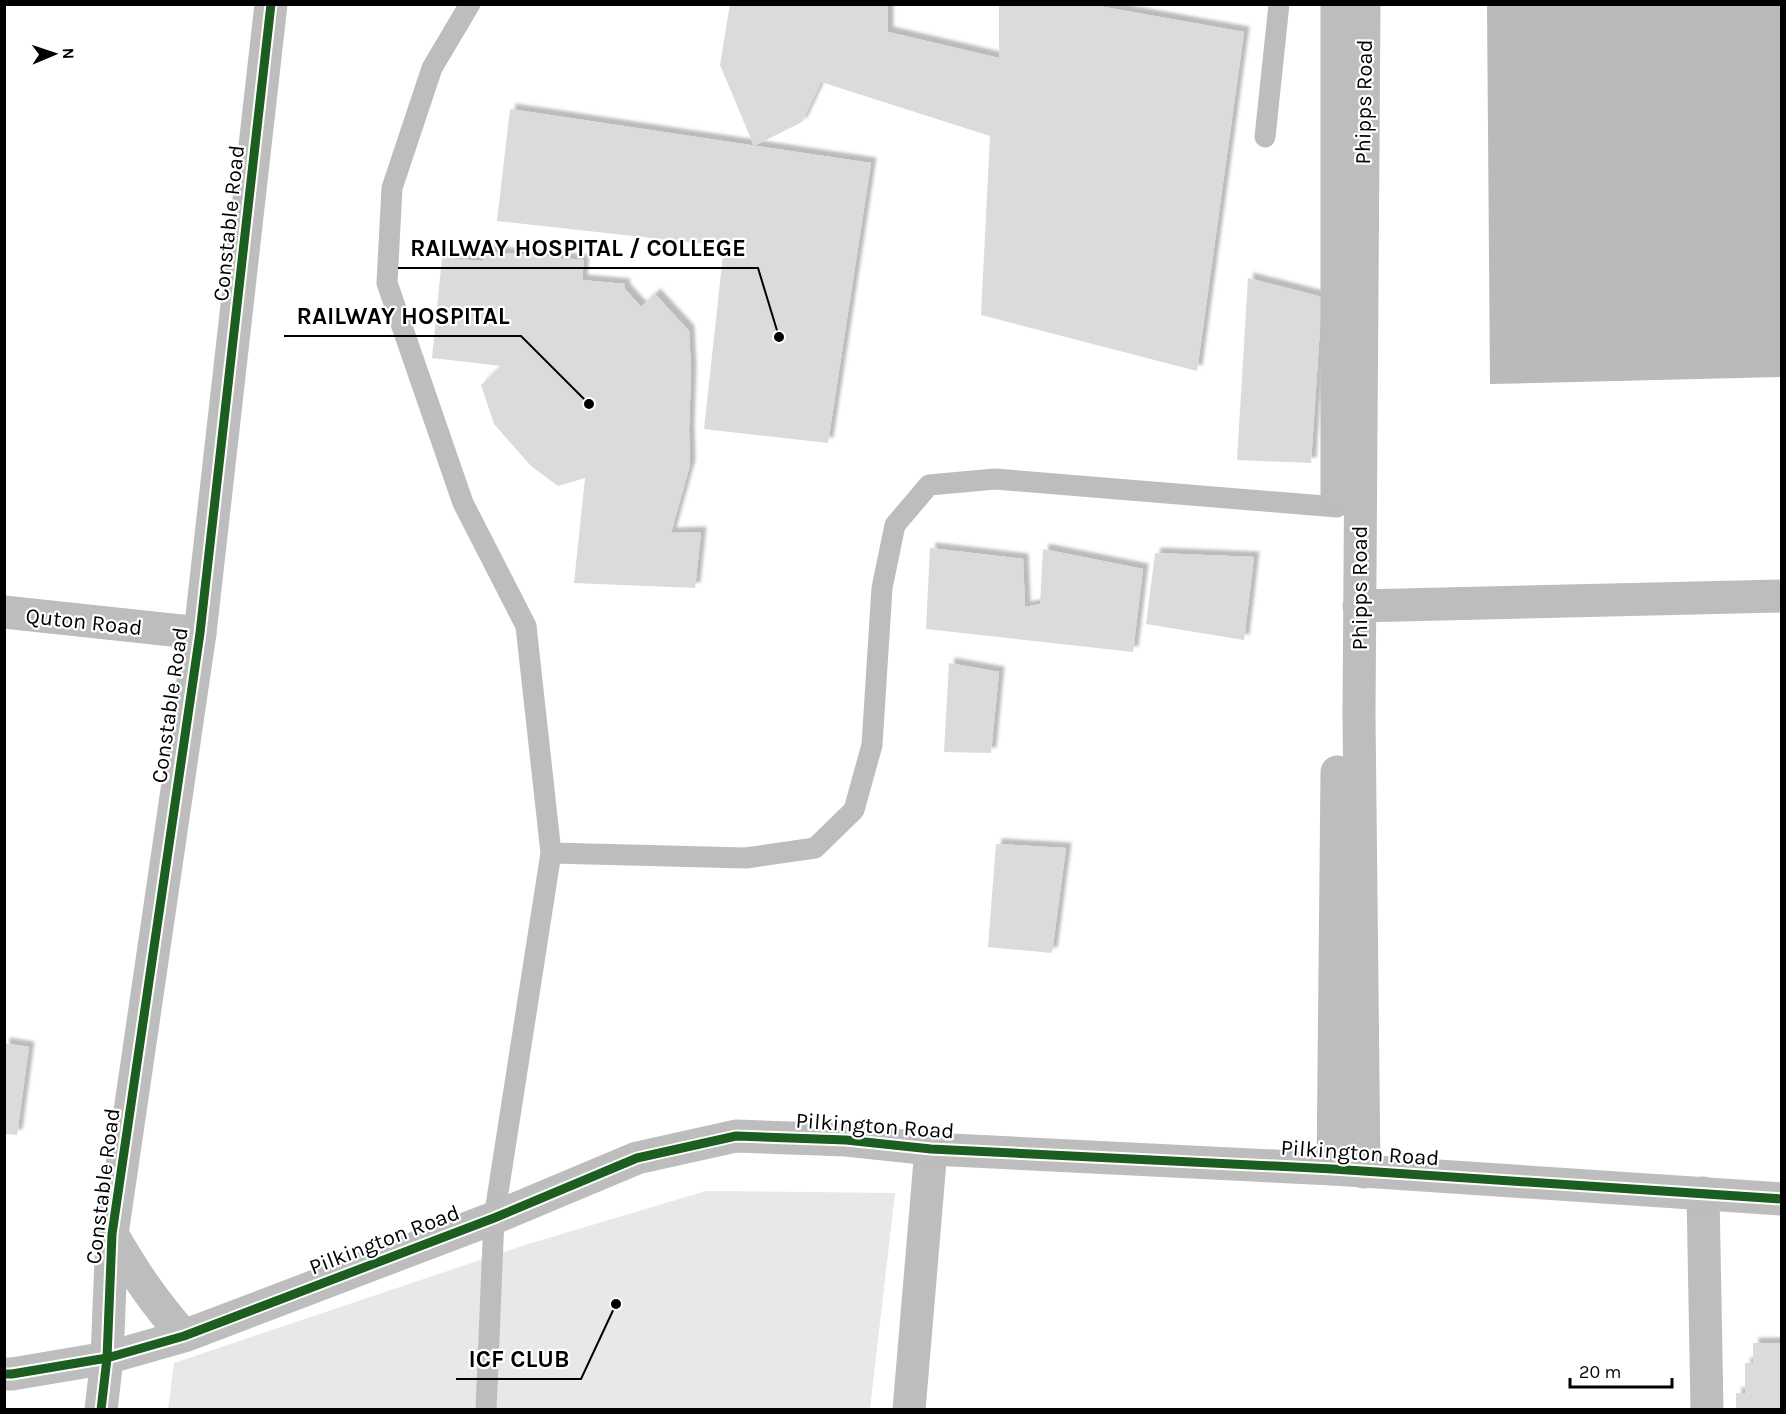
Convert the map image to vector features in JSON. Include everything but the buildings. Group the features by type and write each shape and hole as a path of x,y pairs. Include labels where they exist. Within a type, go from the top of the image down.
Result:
{"street":[{"name":"Constable Road","path":"100,1410 107,1358 112,1234 200,633 271,4"},
{"name":"Phipps Road","path":"1337,4 1338,758 1348,1170"},
{"name":"Phipps Road","path":"1348,1170 1359,606 1364,4"},
{"path":"1359,606 1782,596"},
{"name":"Quton Road","path":"4,612 200,633"},
{"name":"Pilkington Road","path":"4,1374 107,1358 184,1336 494,1218 637,1158 736,1136 846,1140 931,1149 1348,1170 1782,1199"},
{"path":"909,1410 931,1149"},
{"path":"1703,1193 1707,1410"},
{"name":"Constable Road","path":"112,1234 136,1277 184,1336"}],"lane":[{"path":"470,4 432,68 392,188 387,283 463,503 526,626 551,853 494,1218 486,1410"},
{"path":"1265,137 1279,4"},
{"path":"551,853 746,858 815,848 854,810 872,745 882,588 895,525 929,485 995,478 1337,507"}],"shaded area":[{"path":"1487,5 1781,5 1781,377 1490,384"},
{"path":"706,1191 895,1193 870,1409 168,1410 174,1363 525,1245"}],"cycle path":[{"path":"101,1410 107,1358 112,1234 200,633 271,4"},
{"path":"4,1374 107,1358 184,1336 494,1218 637,1158 736,1136 846,1140 931,1149 1333,1169 1782,1199"}],"place":[{"name":"RAILWAY HOSPITAL / COLLEGE","path":"779,337"},
{"name":"RAILWAY HOSPITAL","path":"589,404"},
{"name":"ICF CLUB","path":"616,1304"}]}
